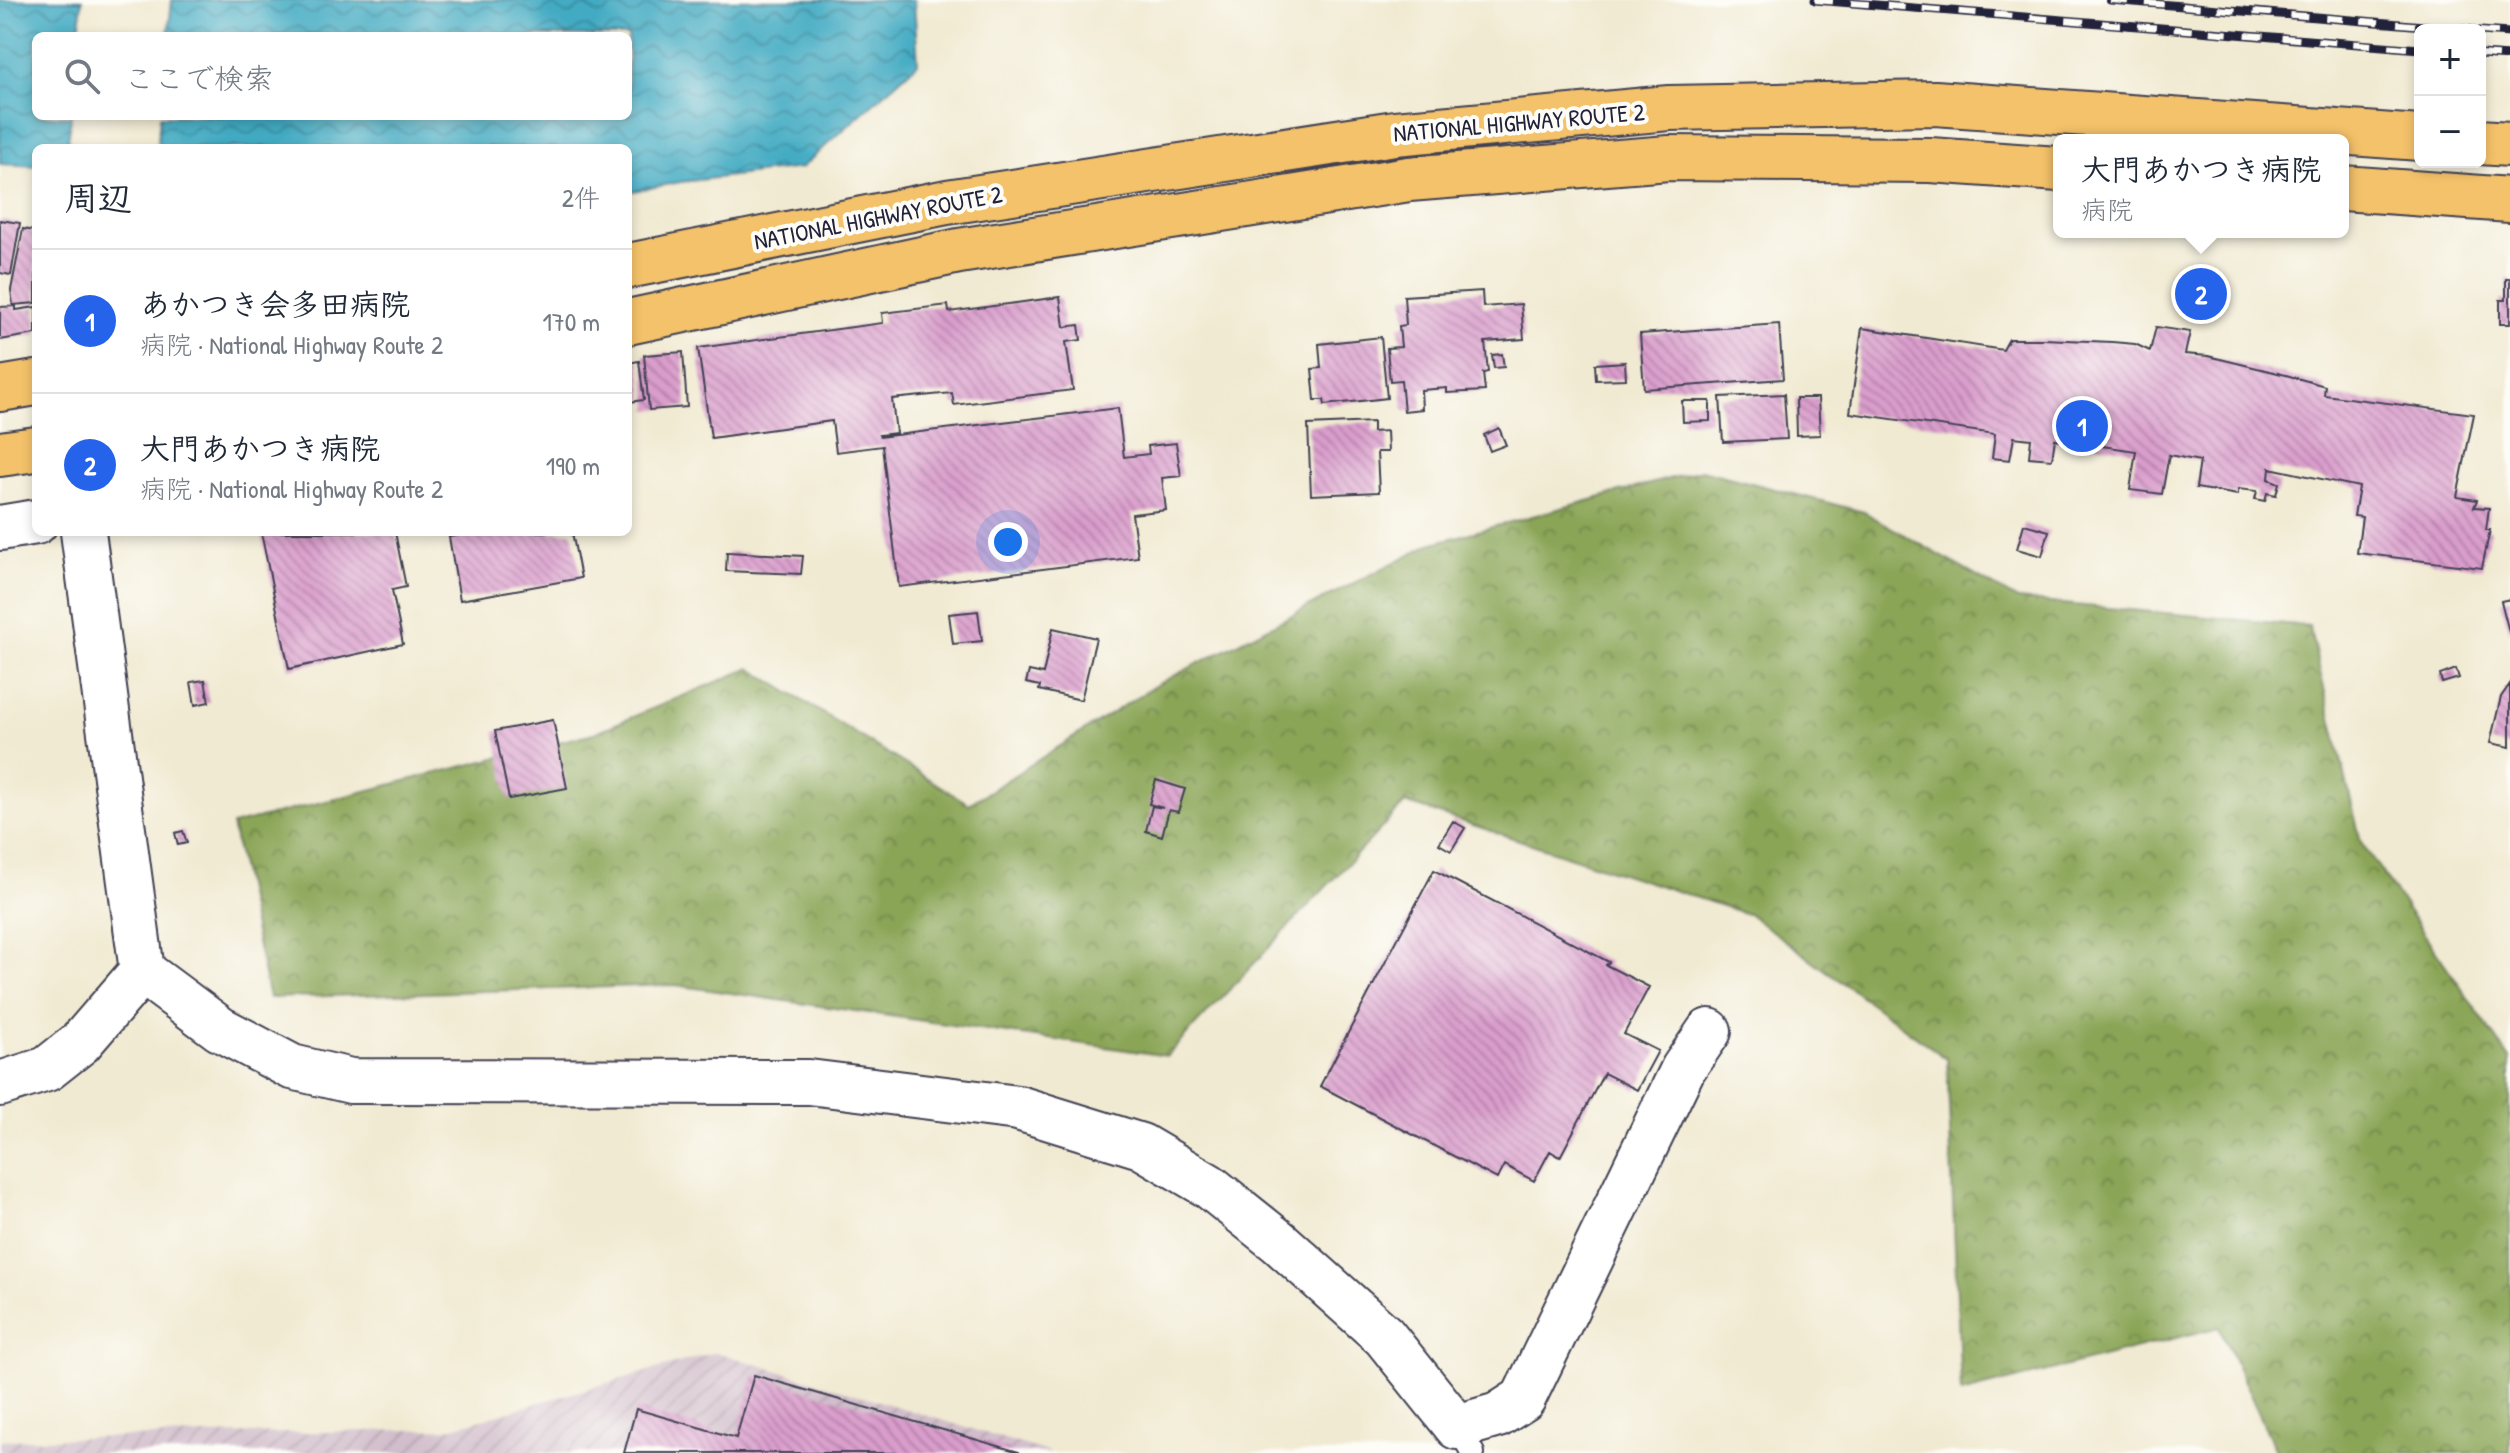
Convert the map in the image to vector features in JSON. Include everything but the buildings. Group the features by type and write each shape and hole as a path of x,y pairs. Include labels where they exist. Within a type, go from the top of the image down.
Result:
{"highway":[{"name":"NATIONAL HIGHWAY ROUTE 2","path":"632,265 947,202 1395,133 1669,108 1935,103 2414,138"},
{"path":"2486,142 2510,144"},
{"name":"NATIONAL HIGHWAY ROUTE 2","path":"632,321 959,251 1409,179 1669,158 1930,160 2053,169"},
{"path":"2349,188 2510,200"},
{"path":"0,389 32,384"},
{"path":"0,454 32,450"}],"street":[{"path":"0,528 32,523"},
{"path":"84,536 142,971 220,1029 292,1067 351,1081 809,1082 1018,1108 1141,1146 1209,1186 1279,1242 1384,1336 1459,1444 1523,1399 1683,1069 1709,1031"},
{"path":"0,1084 47,1069 80,1043 142,971"}],"shaded area":[{"path":"716,1352 1051,1453 0,1453 0,1440 447,1429"}],"green space":[{"path":"1701,470 1864,512 2018,600 2309,626 2361,842 2510,1059 2510,1453 2277,1453 2219,1327 1961,1393 1947,1059 1750,915 1405,803 1167,1056 675,985 269,998 232,825 594,733 750,668 969,804 1156,685 1430,544"}],"water":[{"path":"0,0 82,0 79,32 32,32 32,120 70,120 68,144 32,144 32,166 0,164"},
{"path":"172,0 914,0 918,63 801,168 681,182 632,191 632,144 157,144 160,120 632,120 632,32 168,32"}],"railway":[{"path":"1815,0 2414,49"},
{"path":"2110,0 2414,25"},
{"path":"2486,31 2510,33"},
{"path":"2486,54 2510,56"}],"place":[{"name":"大門あかつき病院","path":"2201,294"},
{"name":"あかつき会多田病院","path":"2082,426"}]}
